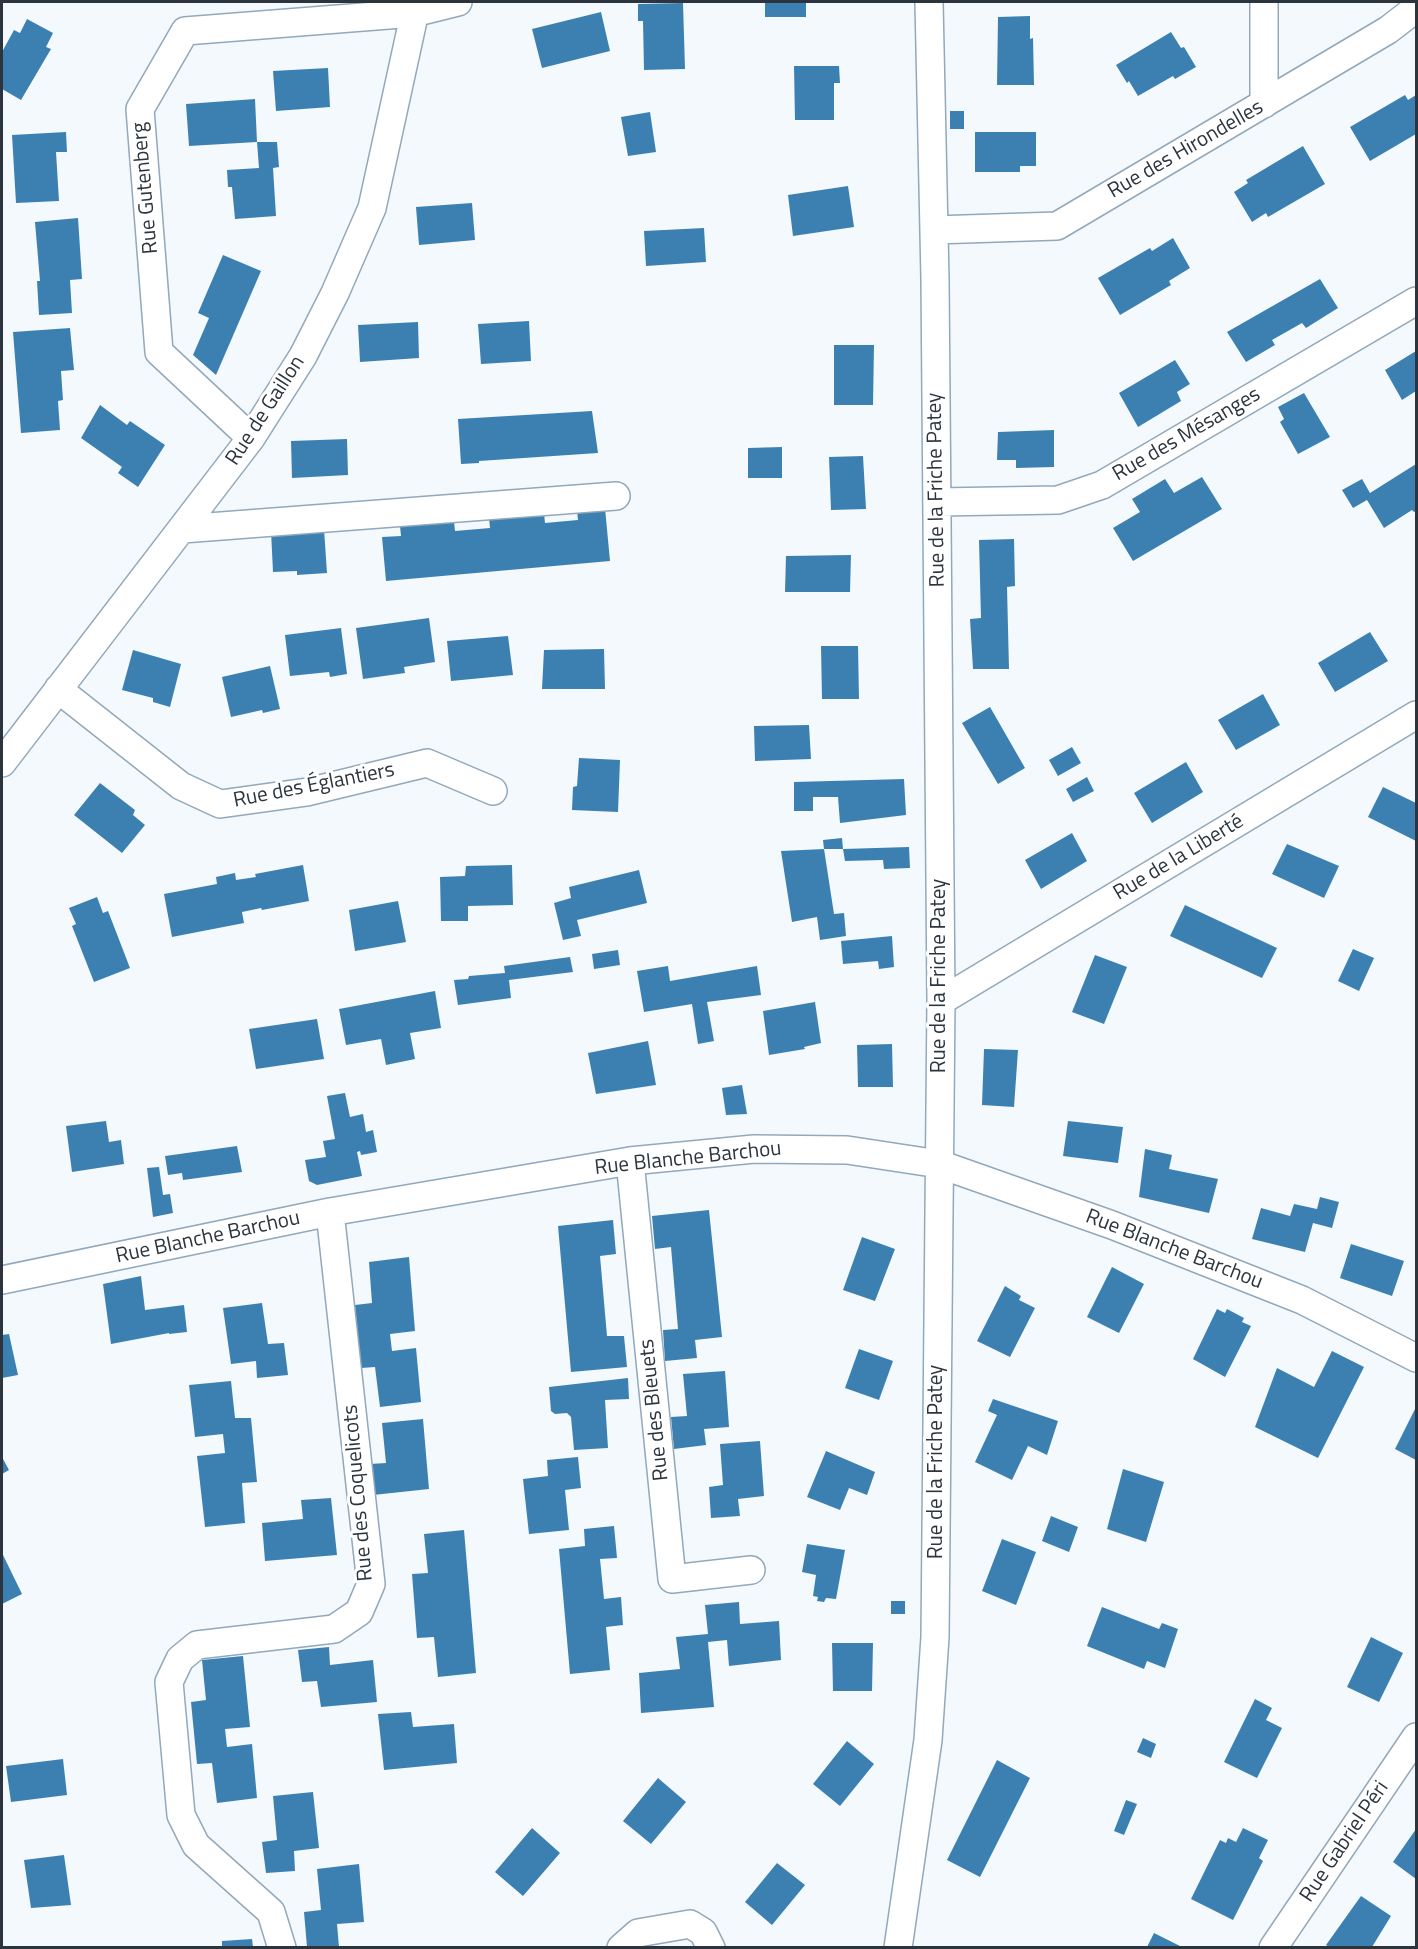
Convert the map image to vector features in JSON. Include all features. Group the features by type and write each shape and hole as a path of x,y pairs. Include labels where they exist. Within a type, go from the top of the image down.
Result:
{"street":[{"path":"415,7 458,2"},
{"name":"Rue de la Friche Patey","path":"898,1947 928,1740 935,1637 941,1001 938,502 929,2"},
{"path":"1264,2 1264,104"},
{"name":"Rue des Hirondelles","path":"934,230 1057,226 1388,30 1410,13 1416,5"},
{"name":"Rue de Gaillon","path":"2,764 251,438 303,356 335,293 372,208 415,7"},
{"name":"Rue Gutenberg","path":"251,438 159,352 140,109 185,31 415,7"},
{"name":"Rue des Mésanges","path":"938,502 1058,500 1102,485 1416,301"},
{"path":"182,530 616,496"},
{"name":"Rue des Églantiers","path":"58,689 181,786 220,804 307,792 427,763 493,791"},
{"name":"Rue de la Liberté","path":"941,1001 1416,715"},
{"name":"Rue Blanche Barchou","path":"2,1280 330,1212 630,1161 754,1149 835,1149 939,1164 1112,1225 1302,1300 1416,1358"},
{"name":"Rue des Bleuets","path":"630,1161 672,1579 751,1570"},
{"name":"Rue des Coquelicots","path":"282,1947 271,1912 196,1845 181,1815 169,1682 180,1659 197,1646 334,1629 359,1612 371,1584 330,1212"},
{"name":"Rue Gabriel Péri","path":"1273,1947 1416,1737"},
{"path":"621,1947 638,1933 690,1924 703,1932 711,1947"}],"building":[{"path":"765,2 806,2 806,17 765,17"},
{"path":"683,3 685,69 644,70 643,21 638,21 638,4"},
{"path":"601,12 610,51 542,68 532,29"},
{"path":"1030,16 1034,85 997,85 998,17"},
{"path":"27,19 53,33 46,47 51,49 21,100 2,89 2,52 14,30 20,33"},
{"path":"1171,32 1181,48 1184,47 1196,67 1175,79 1173,76 1138,96 1116,65"},
{"path":"794,66 839,66 840,83 834,83 834,120 795,120"},
{"path":"328,68 330,107 276,111 273,71"},
{"path":"1405,95 1408,100 1416,95 1416,134 1370,161 1350,127"},
{"path":"255,99 257,142 189,146 186,104"},
{"path":"950,111 964,111 964,129 950,129"},
{"path":"650,112 656,152 628,156 621,117"},
{"path":"66,132 67,152 56,152 59,201 16,203 12,135"},
{"path":"975,132 1036,132 1036,166 1020,166 1020,172 975,172"},
{"path":"257,142 277,142 279,167 273,168 276,216 235,219 232,187 228,187 227,170 259,168"},
{"path":"1303,146 1325,184 1268,217 1266,213 1252,222 1234,192 1248,183 1246,180"},
{"path":"848,186 854,227 793,236 788,195"},
{"path":"472,203 475,240 419,245 416,207"},
{"path":"78,218 82,279 70,280 72,313 39,315 37,281 40,281 35,222"},
{"path":"704,228 706,262 646,266 644,231"},
{"path":"1173,238 1190,268 1169,281 1171,285 1120,315 1098,278 1150,248 1152,251"},
{"path":"223,255 261,271 216,375 193,355 209,318 198,313"},
{"path":"1320,279 1338,308 1306,328 1302,323 1272,340 1275,345 1246,362 1227,332"},
{"path":"529,321 531,361 481,364 478,324"},
{"path":"418,322 419,358 360,362 358,325"},
{"path":"70,328 74,370 61,371 63,400 58,401 60,430 21,433 13,332"},
{"path":"834,345 874,345 873,405 834,405"},
{"path":"1416,351 1416,391 1402,400 1385,370"},
{"path":"1175,360 1190,384 1177,392 1181,401 1138,427 1119,393"},
{"path":"1304,393 1330,437 1298,454 1280,422 1284,419 1278,407"},
{"path":"100,405 127,425 130,421 165,445 138,487 118,473 122,467 81,438"},
{"path":"592,411 598,453 461,464 458,419"},
{"path":"1054,430 1054,467 1016,468 1016,460 997,460 998,432"},
{"path":"347,439 348,475 292,478 291,441"},
{"path":"782,447 782,478 748,478 748,448"},
{"path":"863,456 866,509 831,510 829,457"},
{"path":"1416,464 1416,511 1412,510 1384,528 1367,500 1353,508 1342,490 1362,479 1370,493"},
{"path":"1202,477 1222,509 1133,561 1113,528 1140,512 1132,499 1165,479 1174,493"},
{"path":"605,508 610,561 386,581 382,537 401,536 400,526 454,521 455,531 490,528 489,518 544,513 545,523 578,520 577,511"},
{"path":"324,529 327,573 297,575 297,571 273,572 271,531"},
{"path":"1014,539 1015,586 1007,587 1009,669 973,669 970,619 981,618 979,540"},
{"path":"851,555 850,592 785,592 786,556"},
{"path":"429,618 435,662 404,667 405,673 363,679 356,628"},
{"path":"341,628 347,674 330,677 329,672 290,676 285,635"},
{"path":"1370,632 1388,661 1335,692 1318,663"},
{"path":"508,636 513,675 451,681 447,641"},
{"path":"821,646 858,646 859,699 822,699"},
{"path":"604,649 605,689 542,689 544,650"},
{"path":"133,650 181,664 170,707 153,702 153,698 122,690"},
{"path":"270,666 280,709 263,713 262,710 231,717 222,677"},
{"path":"1263,694 1280,725 1236,750 1218,720"},
{"path":"990,707 1025,768 998,784 962,723"},
{"path":"809,725 811,759 755,761 754,726"},
{"path":"1072,747 1081,763 1058,776 1049,760"},
{"path":"579,758 620,760 618,812 572,810 573,787 577,786"},
{"path":"1186,762 1203,792 1152,823 1134,793"},
{"path":"1087,777 1094,791 1073,802 1066,789"},
{"path":"904,779 906,815 840,823 838,797 813,797 813,811 794,811 794,782"},
{"path":"100,783 135,810 133,815 145,825 122,853 74,815"},
{"path":"1383,787 1416,803 1416,841 1368,817"},
{"path":"1072,833 1087,861 1041,889 1025,860"},
{"path":"842,838 843,849 824,849 823,840"},
{"path":"1287,844 1339,866 1324,898 1272,874"},
{"path":"909,847 910,868 884,869 883,860 845,861 843,849"},
{"path":"824,849 834,914 844,913 846,936 820,940 817,917 792,922 781,851"},
{"path":"303,865 309,901 242,912 244,923 172,937 164,894 217,884 216,877 235,873 236,880"},
{"path":"512,865 513,905 468,906 468,921 441,921 440,877 465,876 466,866"},
{"path":"639,870 647,903 577,920 581,936 563,940 554,903 571,898 569,887"},
{"path":"97,897 103,913 108,911 130,968 94,982 72,926 76,924 69,908"},
{"path":"398,901 406,942 355,951 349,910"},
{"path":"1185,905 1277,948 1262,978 1170,936"},
{"path":"892,936 894,967 879,969 878,961 843,964 841,941"},
{"path":"1353,949 1374,958 1359,991 1338,981"},
{"path":"618,950 620,965 594,969 592,954"},
{"path":"1095,955 1127,967 1104,1024 1072,1012"},
{"path":"570,957 573,972 509,980 511,998 458,1005 454,980 468,979 469,976 505,973 504,966"},
{"path":"668,966 670,981 757,966 761,995 707,1002 714,1041 698,1044 692,1004 644,1012 637,971"},
{"path":"435,991 441,1028 410,1033 415,1059 386,1065 381,1039 346,1045 339,1009"},
{"path":"815,1002 821,1043 804,1047 805,1049 769,1055 763,1011"},
{"path":"317,1019 324,1059 256,1069 249,1029"},
{"path":"648,1041 656,1085 596,1094 588,1053"},
{"path":"892,1044 893,1087 858,1087 857,1045"},
{"path":"984,1049 1018,1050 1014,1107 982,1105"},
{"path":"742,1085 747,1114 726,1115 722,1088"},
{"path":"345,1093 350,1117 363,1114 366,1132 373,1130 377,1152 361,1155 360,1151 357,1152 362,1176 317,1185 309,1181 305,1160 326,1157 323,1141 335,1139 327,1096"},
{"path":"106,1121 109,1142 121,1140 124,1164 72,1172 66,1126"},
{"path":"1068,1121 1123,1127 1118,1163 1063,1156"},
{"path":"237,1146 242,1172 183,1180 182,1173 168,1175 165,1156"},
{"path":"1145,1149 1172,1155 1169,1169 1218,1179 1209,1213 1139,1197"},
{"path":"159,1167 163,1195 170,1194 173,1213 153,1217 147,1168"},
{"path":"1320,1197 1339,1202 1332,1228 1313,1223 1305,1252 1252,1239 1261,1208 1290,1216 1294,1204 1317,1209"},
{"path":"709,1210 722,1337 695,1340 697,1358 665,1361 663,1330 678,1329 671,1247 655,1249 652,1216"},
{"path":"613,1220 616,1254 600,1256 607,1336 624,1336 627,1367 571,1372 558,1226"},
{"path":"862,1237 895,1249 875,1301 843,1290"},
{"path":"1351,1244 1404,1261 1392,1296 1340,1278"},
{"path":"409,1257 415,1331 390,1334 392,1351 416,1348 421,1402 380,1407 375,1367 361,1368 355,1305 372,1303 369,1262"},
{"path":"1112,1267 1144,1284 1119,1333 1087,1317"},
{"path":"141,1276 145,1310 184,1305 187,1332 169,1333 111,1344 103,1284"},
{"path":"1005,1286 1021,1296 1019,1300 1035,1308 1010,1357 977,1341"},
{"path":"262,1303 268,1344 284,1343 288,1375 257,1378 256,1361 231,1364 223,1308"},
{"path":"1217,1309 1225,1313 1227,1309 1244,1318 1242,1322 1251,1326 1225,1377 1193,1359"},
{"path":"9,1334 18,1375 2,1378 2,1335"},
{"path":"859,1349 893,1361 879,1400 845,1388"},
{"path":"1332,1351 1364,1367 1318,1458 1255,1427 1277,1368 1314,1387"},
{"path":"725,1371 729,1427 704,1429 706,1445 674,1449 671,1417 687,1416 683,1374"},
{"path":"628,1378 629,1399 605,1400 608,1448 574,1450 571,1417 567,1413 555,1414 551,1411 549,1387"},
{"path":"231,1381 235,1418 251,1418 257,1482 242,1483 245,1523 205,1527 197,1456 225,1453 223,1434 195,1437 189,1385"},
{"path":"993,1399 1058,1421 1047,1455 1028,1446 1012,1480 975,1462 997,1415 988,1411"},
{"path":"1416,1407 1416,1460 1395,1449"},
{"path":"423,1419 429,1489 373,1495 370,1464 386,1463 382,1423"},
{"path":"760,1441 764,1496 738,1499 740,1516 711,1518 709,1487 723,1485 720,1444"},
{"path":"826,1451 875,1472 867,1495 849,1488 840,1510 807,1497"},
{"path":"2,1457 9,1470 2,1474"},
{"path":"578,1457 581,1488 565,1490 569,1530 529,1534 523,1479 548,1476 547,1460"},
{"path":"1123,1469 1164,1482 1146,1542 1107,1529"},
{"path":"331,1498 337,1555 265,1561 262,1523 303,1519 301,1500"},
{"path":"1051,1516 1078,1527 1069,1552 1042,1541"},
{"path":"614,1526 617,1558 600,1559 604,1599 621,1597 623,1625 606,1627 610,1670 570,1674 559,1549 585,1546 584,1529"},
{"path":"464,1530 476,1673 438,1677 434,1637 417,1638 412,1574 428,1573 424,1534"},
{"path":"1002,1539 1036,1552 1016,1605 982,1591"},
{"path":"807,1544 845,1550 836,1599 826,1598 824,1602 817,1601 818,1597 813,1596 816,1575 802,1572"},
{"path":"2,1556 22,1594 2,1604"},
{"path":"891,1601 905,1601 905,1614 891,1614"},
{"path":"739,1602 740,1624 779,1621 781,1660 729,1666 727,1640 708,1642 714,1707 641,1713 639,1673 680,1669 676,1637 708,1634 705,1605"},
{"path":"1102,1607 1159,1629 1162,1623 1178,1629 1165,1668 1147,1661 1144,1669 1087,1646"},
{"path":"1371,1637 1403,1653 1379,1702 1347,1687"},
{"path":"832,1643 873,1643 872,1691 833,1691"},
{"path":"329,1647 330,1665 373,1660 377,1702 321,1707 317,1681 302,1682 298,1650"},
{"path":"243,1656 250,1727 225,1729 227,1747 252,1744 257,1798 217,1803 212,1763 197,1764 191,1702 206,1700 202,1660"},
{"path":"1255,1699 1272,1708 1266,1720 1282,1728 1257,1778 1224,1762"},
{"path":"411,1712 413,1727 454,1724 457,1763 384,1770 378,1714"},
{"path":"1143,1738 1156,1744 1151,1758 1137,1752"},
{"path":"847,1741 874,1764 840,1806 813,1784"},
{"path":"63,1759 67,1795 11,1802 6,1766"},
{"path":"997,1760 1030,1778 980,1877 947,1860"},
{"path":"658,1778 686,1802 651,1844 623,1821"},
{"path":"313,1792 319,1848 294,1851 295,1871 266,1873 262,1842 277,1840 273,1796"},
{"path":"1126,1800 1137,1804 1124,1835 1114,1831"},
{"path":"532,1828 560,1853 523,1896 495,1872"},
{"path":"1243,1828 1268,1840 1259,1858 1263,1861 1233,1920 1191,1899 1220,1840 1226,1843 1228,1838 1236,1842"},
{"path":"1416,1829 1416,1879 1393,1862"},
{"path":"64,1855 71,1905 31,1908 24,1860"},
{"path":"777,1863 805,1885 772,1925 745,1902"},
{"path":"359,1864 364,1922 337,1924 339,1947 307,1947 304,1912 321,1910 317,1869"},
{"path":"1361,1896 1391,1916 1372,1947 1329,1947 1326,1945"},
{"path":"1154,1933 1182,1947 1147,1947"},
{"path":"252,1939 253,1947 222,1947 222,1941"}]}
